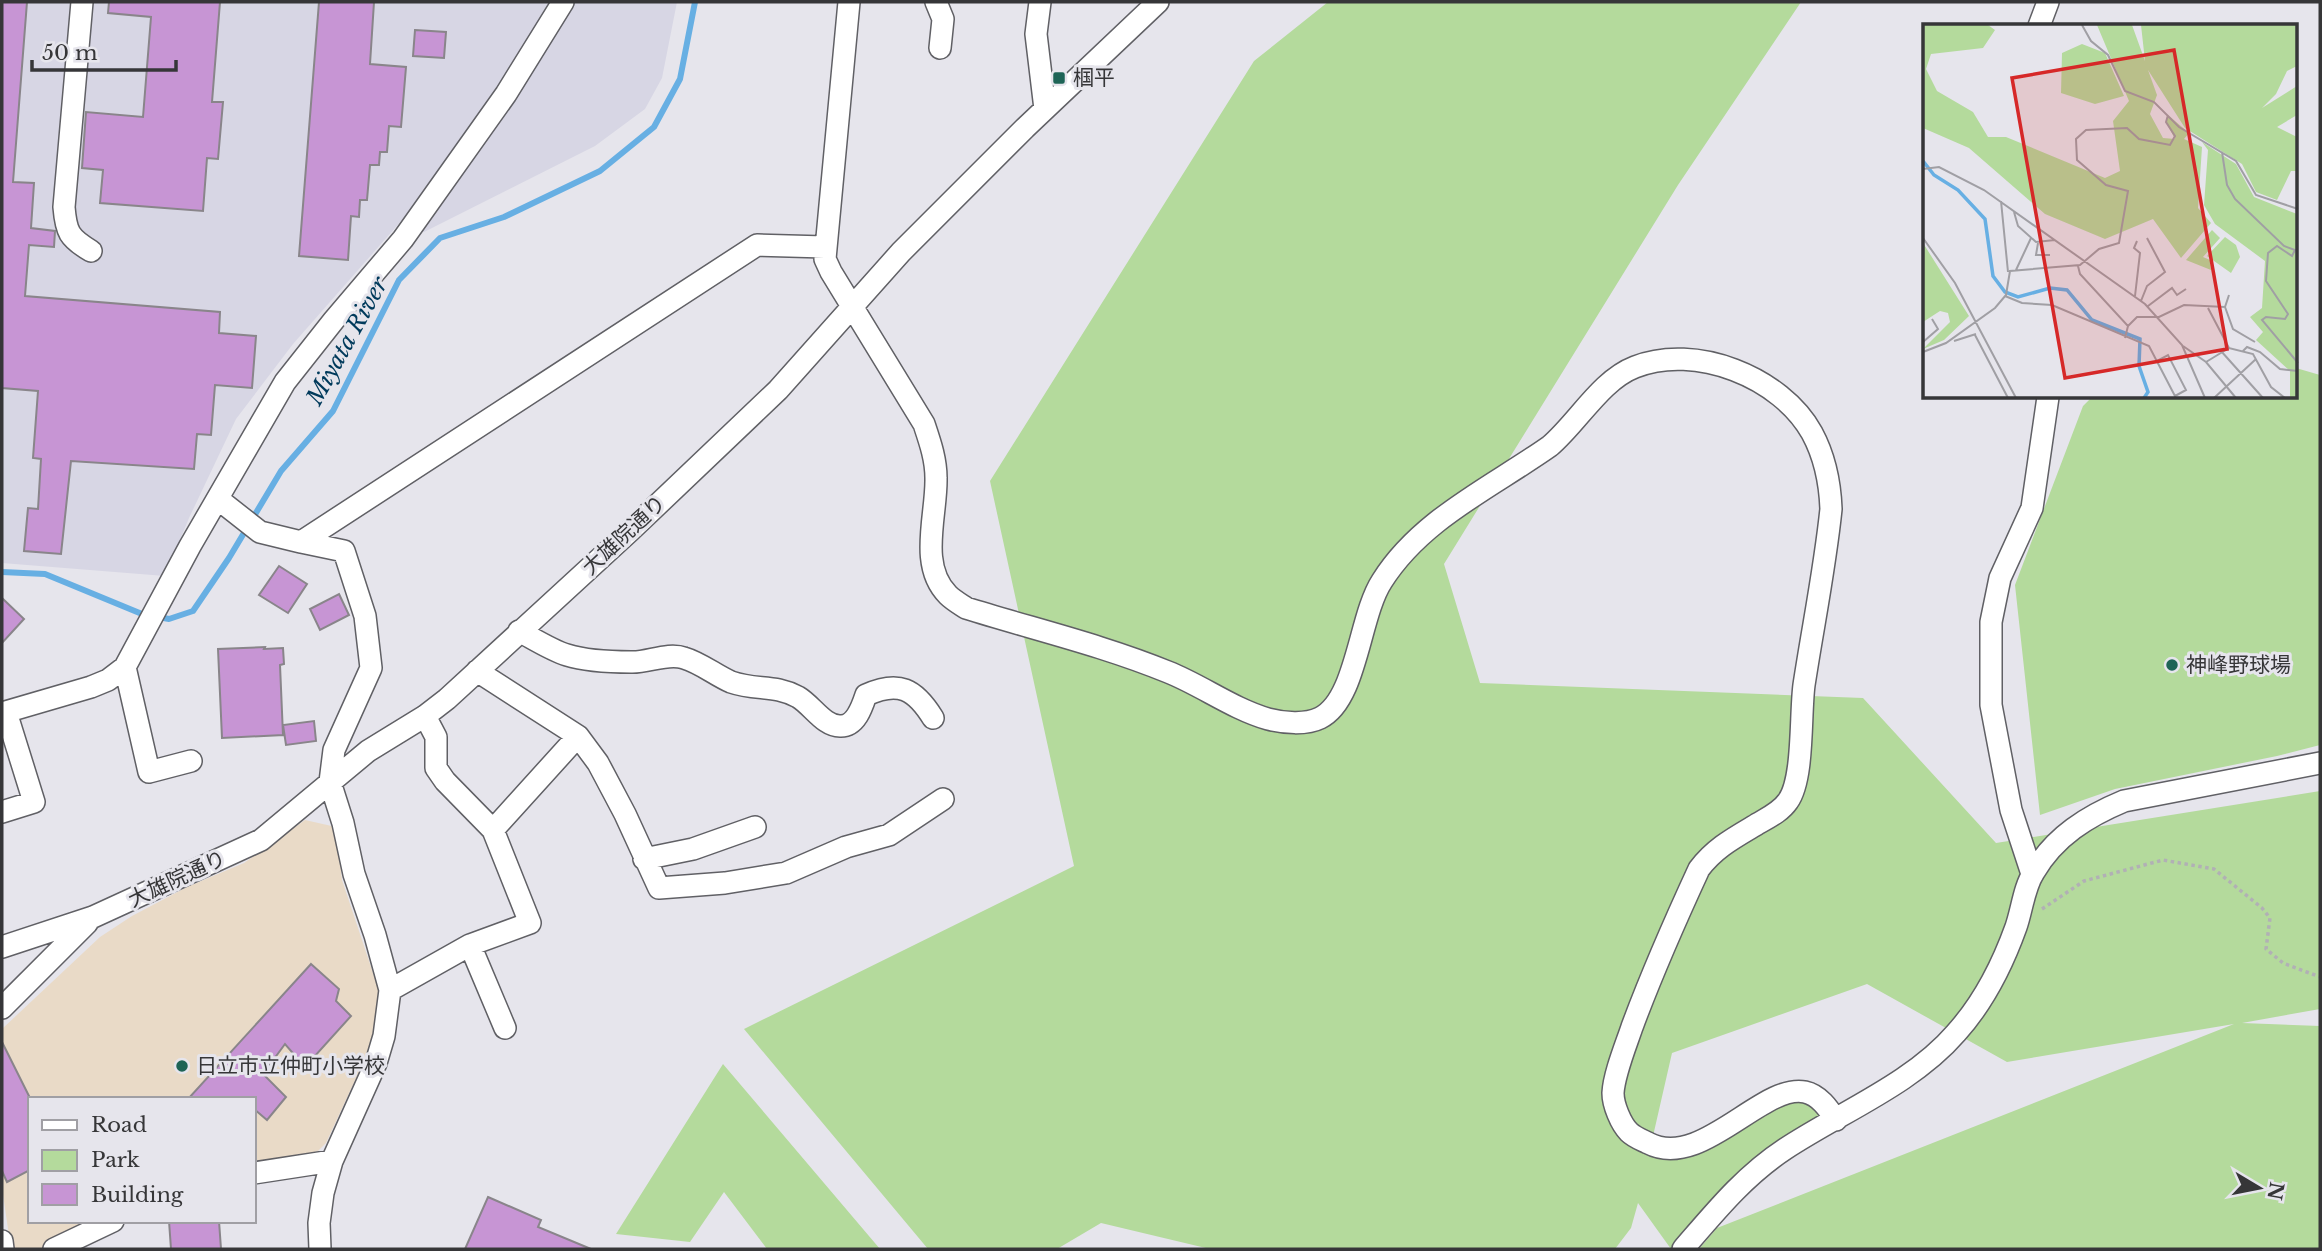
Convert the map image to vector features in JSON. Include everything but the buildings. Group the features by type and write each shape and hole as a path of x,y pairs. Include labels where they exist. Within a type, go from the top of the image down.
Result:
{"street":[{"path":"82,2 64,207 65,227 75,242 91,251"},
{"path":"2,812 34,802 4,712 91,687 108,680 125,667 285,382 403,239 506,94 563,2"},
{"path":"849,2 825,259 924,424 933,452 936,476 931,544 933,568 939,584 948,596 965,608 1094,646 1170,672 1268,719 1297,723 1321,718 1341,698 1350,677 1370,607 1380,583 1396,560 1419,535 1550,446 1568,430 1605,386 1621,373 1661,360 1682,359 1728,368 1777,393 1811,431 1830,483 1828,538 1804,687 1794,791 1788,803 1725,843 1712,853 1699,869 1649,981 1625,1047 1613,1095 1620,1119 1630,1134 1652,1145 1670,1147 1694,1144 1788,1093 1804,1092 1819,1099 1836,1120"},
{"path":"936,2 943,19 940,48"},
{"path":"1040,2 1036,34 1045,108"},
{"name":"大雄院通り","path":"2,947 93,917 261,840 368,751 425,716 631,530 778,390 901,252 1045,108 1158,2"},
{"path":"2040,24 2048,2"},
{"path":"301,542 757,245 825,247"},
{"path":"2032,874 2011,810 1991,705 1991,622 2000,578 2032,508 2048,399"},
{"path":"218,499 260,532 344,551 365,616 371,668 334,750 330,782 343,823 354,874 390,990 384,1036 376,1062 332,1161 323,1193 319,1223 320,1249"},
{"path":"519,631 567,655 634,663 679,656 730,681 760,690 776,687 808,703 835,726 845,726 853,722 866,695 881,688 911,692 922,701 933,718"},
{"path":"125,667 149,772 191,761"},
{"path":"477,671 578,736 609,783 659,888 725,883 786,873 846,847 889,835 943,799"},
{"path":"390,990 470,945 530,923 493,830 445,781 436,768 436,737 425,716"},
{"path":"493,830 578,736"},
{"path":"1684,1249 1736,1187 1756,1170 1926,1062 1956,1034 1981,1001 2000,968 2032,874 2051,848 2072,829 2096,813 2124,801 2320,764"},
{"path":"644,859 693,849 755,827"},
{"path":"2,1008 93,917"},
{"path":"470,945 505,1028"},
{"path":"256,1173 332,1161"},
{"path":"54,1249 109,1223"},
{"path":"2,1241 3,1249"}],"path":[{"path":"2016,926 2084,881 2163,860 2214,869 2262,908 2270,918 2266,949 2283,963 2320,977"}],"shaded area":[{"path":"2,2 677,2 662,78 645,109 595,146 424,232 402,220 293,344 236,419 165,576 2,563"},
{"name":"日立市立仲町小学校","path":"305,820 336,827 342,880 379,991 377,1033 326,1143 318,1151 291,1160 256,1165 256,1097 28,1097 28,1223 94,1223 40,1249 11,1249 2,1188 2,1029 100,937 132,916 187,887 244,863"}],"green space":[{"path":"1328,2 1801,2 1678,185 1444,564 1480,683 1863,698 1996,843 2320,791 2320,1009 2242,1023 2320,1026 2320,1249 1699,1249 1717,1228 2234,1024 2007,1062 1867,984 1672,1053 1648,1158 1652,1145 1670,1147 1789,1093 1836,1120 1787,1148 1683,1249 1671,1249 1638,1203 1631,1228 1615,1249 1210,1249 1101,1223 1057,1249 928,1249 744,1029 1074,866 990,481 1254,61"},
{"name":"神峰野球場","path":"2298,369 2320,375 2320,745 2115,789 2040,815 2015,585 2083,406 2090,399 2298,399"},
{"path":"723,1064 880,1249 767,1249 724,1192 690,1242 616,1234"}],"waterway":[{"name":"Miyata River","path":"2,572 45,574 142,614 169,619 193,611 229,558 281,471 333,411 399,280 440,238 504,217 600,171 654,127 680,79 695,2"}],"place":[{"name":"椢平","path":"1059,78"},
{"name":"神峰野球場","path":"2172,665"},
{"name":"日立市立仲町小学校","path":"182,1066"}]}
